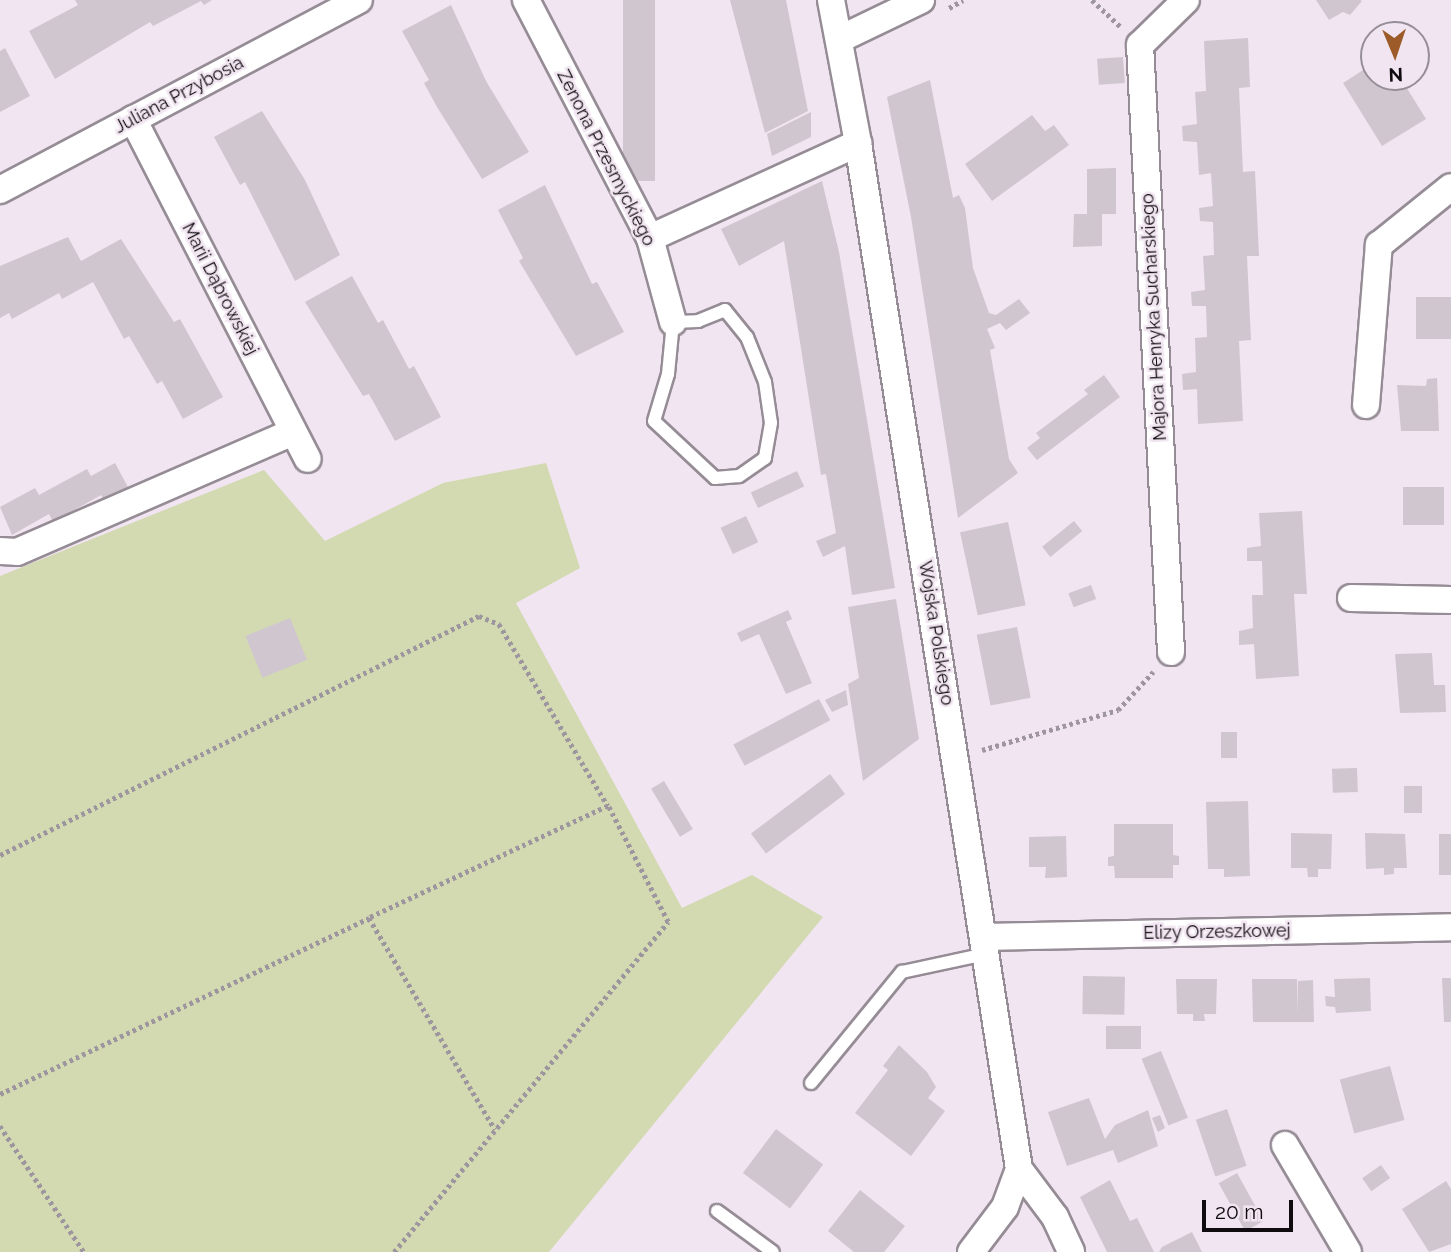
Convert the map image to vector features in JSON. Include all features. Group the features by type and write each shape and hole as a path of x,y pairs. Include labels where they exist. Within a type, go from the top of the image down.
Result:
{"street":[{"name":"Juliana Przybosia","path":"0,190 359,0"},
{"name":"Zenona Przesmyckiego","path":"526,0 650,238 673,322"},
{"name":"Wojska Polskiego","path":"831,0 858,143 1019,1169 1055,1217 1071,1252"},
{"path":"840,38 922,0"},
{"path":"1140,45 1186,0"},
{"name":"Majora Henryka Sucharskiego","path":"1140,45 1171,652"},
{"name":"Marii Dąbrowskiej","path":"133,119 309,459"},
{"path":"650,238 858,143"},
{"path":"1366,405 1379,245 1451,187"},
{"path":"0,551 17,552 293,432"},
{"path":"1351,598 1451,600"},
{"name":"Elizy Orzeszkowej","path":"985,946 1451,927"},
{"path":"1285,1145 1348,1252"},
{"path":"971,1252 1005,1207 1019,1169"}],"lane":[{"path":"725,310 747,337 765,382 771,423 765,458 739,475 715,478 654,421 668,374 673,322 698,321 725,310"},
{"path":"811,1083 902,972 985,946"},
{"path":"718,1210 773,1252"}],"path":[{"path":"1092,0 1140,45"},
{"path":"0,855 479,616 499,624 608,806 668,922 394,1252"},
{"path":"981,751 1118,710 1171,652"},
{"path":"979,737 983,764"},
{"path":"0,1094 608,806"},
{"path":"369,918 495,1129"},
{"path":"0,1126 84,1252"}],"green space":[{"path":"546,463 580,568 516,603 682,908 752,875 823,917 549,1252 0,1252 0,576 264,470 325,541 443,483"}],"building":[{"path":"75,0 212,0 204,5 201,1 153,26 150,22 55,79 29,31 78,5"},
{"path":"623,0 655,0 655,181 623,181"},
{"path":"730,0 786,0 808,111 765,133"},
{"path":"1316,0 1362,1 1350,15 1343,12 1329,20"},
{"path":"451,5 486,81 529,152 482,179 424,83 429,80 402,31"},
{"path":"1248,38 1250,87 1239,88 1243,172 1255,171 1259,256 1247,256 1251,340 1239,341 1243,421 1198,424 1197,389 1183,390 1182,374 1196,372 1195,338 1207,337 1206,306 1192,306 1191,292 1205,290 1203,256 1214,255 1213,222 1200,221 1199,208 1213,206 1211,173 1199,175 1197,142 1183,141 1182,126 1197,124 1195,92 1206,91 1204,41"},
{"path":"5,48 30,96 0,112 0,51"},
{"path":"1123,57 1125,83 1099,85 1097,59"},
{"path":"1360,72 1360,91 1409,91 1426,119 1382,146 1343,83"},
{"path":"930,80 953,198 959,195 965,208 973,268 989,313 996,315 1019,299 1030,313 1006,330 1000,323 987,329 995,348 990,350 1009,459 1018,473 958,518 911,217 887,97"},
{"path":"262,111 305,180 340,255 295,281 245,182 240,185 214,137"},
{"path":"811,112 811,137 772,156 767,134"},
{"path":"1032,115 1045,131 1054,125 1069,145 992,201 965,164"},
{"path":"1116,168 1116,214 1102,214 1102,246 1073,247 1074,214 1087,214 1087,169"},
{"path":"822,181 839,252 895,588 852,595 845,546 823,557 816,541 836,533 826,474 821,475 784,241 739,266 721,229"},
{"path":"545,185 592,284 597,282 624,332 576,356 519,261 523,258 498,210"},
{"path":"68,237 81,261 121,239 174,322 180,319 223,397 183,419 162,381 157,384 129,336 124,339 93,282 62,299 59,293 12,319 9,313 0,318 0,266"},
{"path":"352,276 378,323 383,320 409,369 414,366 441,417 395,441 369,394 363,396 305,302"},
{"path":"1416,297 1451,297 1451,339 1416,339"},
{"path":"1104,375 1120,397 1037,460 1027,448 1040,438 1036,433 1088,394 1084,390"},
{"path":"1437,378 1439,431 1401,431 1397,385 1426,386 1427,379"},
{"path":"115,463 129,489 105,502 101,495 53,522 49,514 12,535 0,507 35,488 39,495 87,469 91,476"},
{"path":"797,471 804,486 758,508 751,493"},
{"path":"1403,487 1444,487 1444,525 1403,525"},
{"path":"1302,511 1307,594 1294,594 1299,676 1256,679 1254,644 1239,645 1239,631 1253,628 1252,595 1263,595 1262,561 1247,561 1247,548 1261,546 1259,513"},
{"path":"746,516 758,542 733,554 721,528"},
{"path":"1074,521 1082,531 1050,557 1042,547"},
{"path":"1008,522 1026,605 978,615 960,532"},
{"path":"1091,585 1096,599 1074,607 1068,593"},
{"path":"896,599 919,739 863,781 848,684 859,678 848,607"},
{"path":"788,610 792,619 786,622 812,683 786,694 759,634 741,642 737,633"},
{"path":"290,618 307,660 262,678 245,636"},
{"path":"1017,627 1031,698 990,706 977,635"},
{"path":"1432,653 1434,685 1445,685 1446,712 1400,713 1395,654"},
{"path":"846,690 848,705 832,712 825,700"},
{"path":"819,699 830,720 745,766 733,745"},
{"path":"1221,732 1237,732 1237,758 1221,758"},
{"path":"1357,768 1358,792 1333,793 1332,769"},
{"path":"830,774 845,794 766,854 751,834"},
{"path":"664,781 693,829 680,837 651,789"},
{"path":"1404,786 1422,786 1422,813 1404,813"},
{"path":"1248,801 1250,876 1224,877 1224,869 1208,869 1206,802"},
{"path":"1114,824 1173,824 1173,855 1179,856 1179,865 1173,865 1173,878 1115,878 1114,866 1108,866 1108,857 1114,856"},
{"path":"1291,833 1332,834 1331,869 1318,869 1318,877 1308,877 1307,868 1291,868"},
{"path":"1365,833 1405,834 1407,868 1394,868 1394,874 1384,875 1384,868 1366,869"},
{"path":"1439,834 1451,834 1451,875 1439,875"},
{"path":"1066,836 1067,877 1045,878 1046,867 1029,867 1029,837"},
{"path":"1083,976 1125,977 1124,1015 1082,1014"},
{"path":"1370,978 1371,1011 1336,1013 1335,1007 1326,1006 1325,996 1335,997 1334,979"},
{"path":"1442,978 1451,978 1451,1022 1444,1022"},
{"path":"1176,979 1217,979 1216,1014 1204,1014 1205,1021 1193,1021 1193,1014 1177,1014"},
{"path":"1252,979 1297,979 1297,1014 1298,981 1313,980 1314,1022 1253,1022"},
{"path":"1106,1026 1141,1026 1141,1049 1106,1049"},
{"path":"899,1045 927,1072 936,1087 928,1098 945,1111 911,1156 855,1113 888,1070 883,1066"},
{"path":"1161,1051 1188,1118 1169,1126 1142,1059"},
{"path":"1390,1066 1404,1120 1354,1134 1340,1079"},
{"path":"1089,1098 1105,1139 1115,1125 1148,1110 1158,1146 1118,1163 1113,1150 1067,1166 1048,1112"},
{"path":"1227,1109 1247,1166 1215,1176 1196,1120"},
{"path":"1160,1115 1165,1128 1158,1132 1152,1118"},
{"path":"776,1129 823,1165 790,1208 743,1173"},
{"path":"1381,1165 1390,1178 1371,1191 1362,1178"},
{"path":"1237,1173 1264,1221 1245,1231 1219,1183"},
{"path":"1110,1180 1130,1221 1137,1218 1154,1252 1107,1252 1080,1197"},
{"path":"1446,1181 1451,1189 1451,1244 1429,1252 1402,1209"},
{"path":"860,1190 905,1226 884,1252 854,1252 828,1231"},
{"path":"1192,1232 1202,1252 1159,1252 1162,1247"}]}
